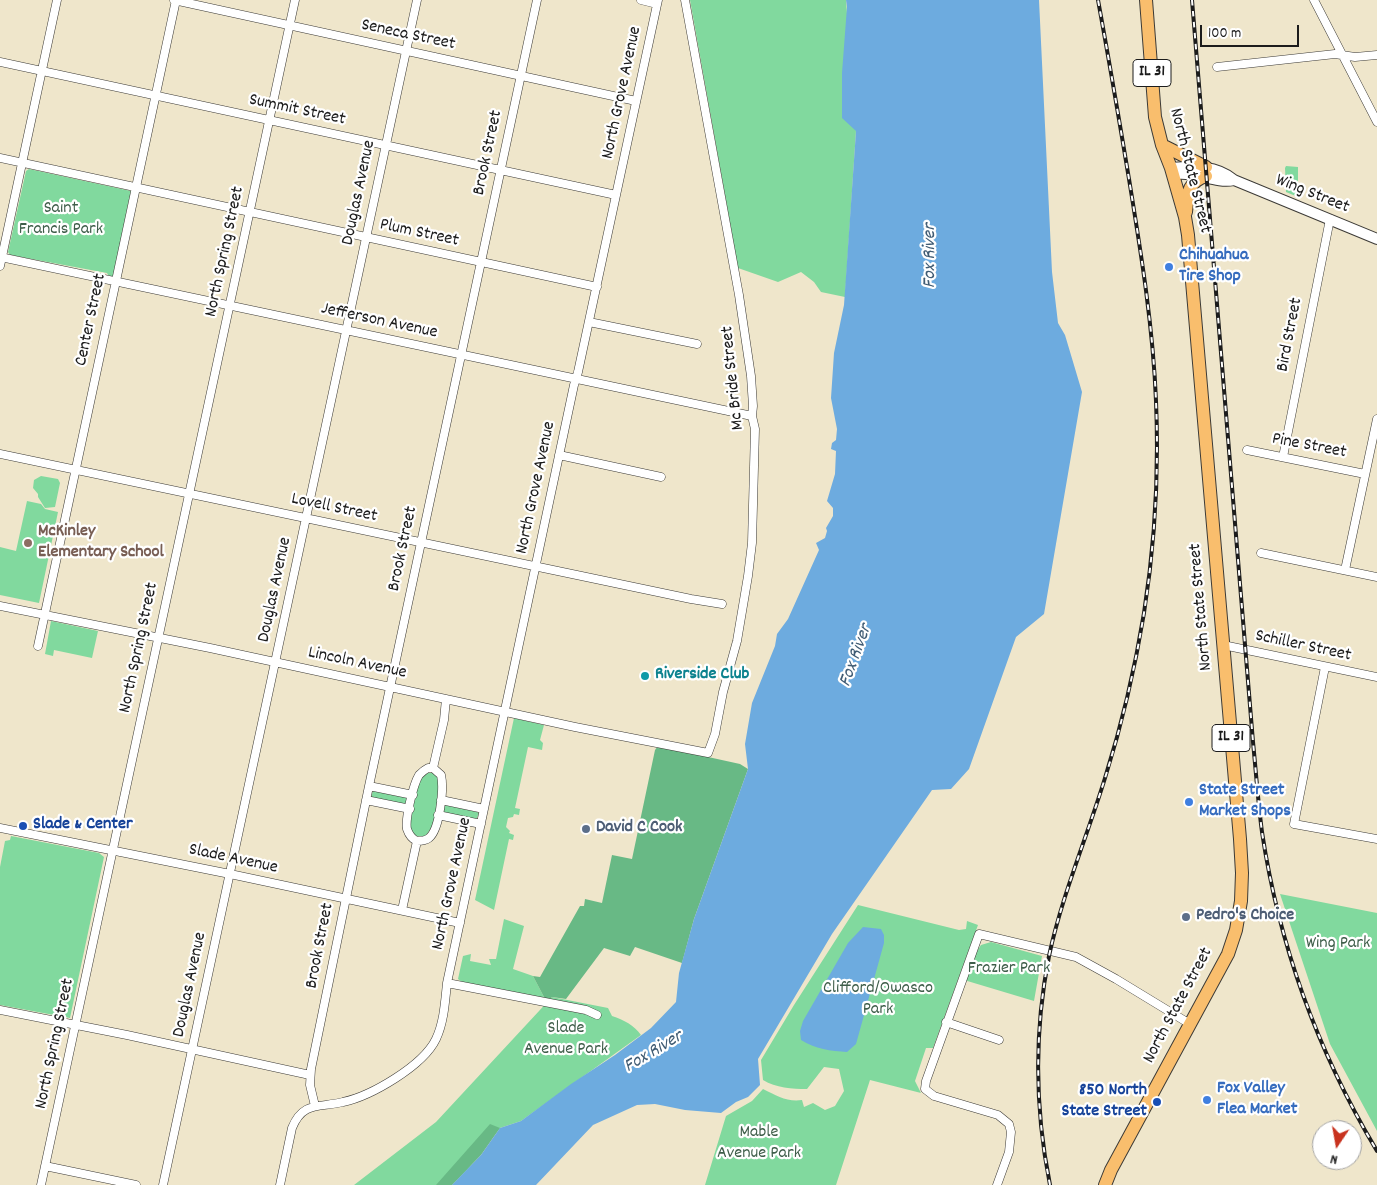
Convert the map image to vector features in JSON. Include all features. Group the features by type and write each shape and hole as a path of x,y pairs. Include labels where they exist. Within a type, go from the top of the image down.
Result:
{"main road":[{"name":"North State Street","path":"1105,1185 1111,1170 1228,954 1236,930 1241,901 1242,873 1190,259 1185,217 1155,117 1146,0"},
{"path":"1162,145 1206,172 1190,187 1185,217"}],"street":[{"path":"0,266 57,0"},
{"name":"Seneca Street","path":"175,0 636,101"},
{"name":"Center Street","path":"38,646 175,0"},
{"name":"North Spring Street","path":"41,1185 295,0"},
{"name":"Douglas Avenue","path":"163,1185 416,0"},
{"name":"Brook Street","path":"315,1106 310,1085 310,1075 366,800 537,0"},
{"path":"641,0 658,2"},
{"name":"Mc Bride Street","path":"685,0 739,295 751,376 752,416 755,429 752,543 748,576 737,640 708,753"},
{"path":"1314,0 1377,122"},
{"name":"North Grove Avenue","path":"315,1106 344,1102 366,1093 404,1072 430,1049 442,1021 447,983 559,455 658,2"},
{"path":"1218,67 1342,54 1355,57 1377,55"},
{"name":"Summit Street","path":"0,62 616,195"},
{"name":"Plum Street","path":"0,158 597,287"},
{"name":"Wing Street","path":"1172,171 1228,175 1234,180 1377,240"},
{"name":"Bird Street","path":"1283,457 1330,220"},
{"name":"Jefferson Avenue","path":"1,257 752,416"},
{"path":"589,322 697,344"},
{"path":"1345,570 1365,474 1376,435 1377,419"},
{"name":"Pine Street","path":"1247,450 1365,474"},
{"name":"Lovell Street","path":"0,454 690,599 722,604"},
{"path":"559,455 661,477"},
{"path":"1261,553 1377,577"},
{"name":"Lincoln Avenue","path":"0,606 158,637 708,753"},
{"name":"Schiller Street","path":"1223,645 1377,677"},
{"path":"1325,667 1294,824 1377,839"},
{"path":"433,768 445,713 446,699"},
{"path":"433,768 441,775 443,783 438,815 435,828 430,837 417,841 411,837 407,824 413,795 420,774 425,769 433,768"},
{"path":"369,786 413,795"},
{"path":"366,800 410,809"},
{"path":"441,800 484,809"},
{"path":"438,815 481,824"},
{"name":"Slade Avenue","path":"0,828 460,923"},
{"path":"402,910 417,841"},
{"path":"997,1185 1009,1152 1011,1132 1008,1124 998,1115 934,1096 925,1089 946,1022 979,934 1076,958 1116,978 1190,1024"},
{"path":"447,983 586,1010 597,1015"},
{"path":"0,1010 192,1048 310,1075"},
{"path":"946,1022 999,1040"},
{"path":"280,1185 294,1123 303,1110 315,1106"},
{"path":"45,1166 136,1185"}],"green space":[{"path":"690,0 846,0 856,131 845,297 821,292 814,282 801,272 778,282 738,268"},
{"path":"1286,166 1298,167 1298,197 1286,192"},
{"name":"Saint Francis Park","path":"29,169 131,191 113,277 107,273 10,255 8,252 26,171"},
{"path":"41,476 58,479 60,483 55,507 45,508 33,488 34,480"},
{"path":"27,501 41,504 45,509 58,512 39,603 0,595 0,547 16,551"},
{"path":"51,621 98,631 92,658 54,650 53,656 45,654"},
{"path":"514,718 544,725 540,740 543,743 542,750 528,747 515,808 520,809 519,815 514,814 513,817 508,818 506,827 510,831 509,833 514,835 513,840 509,839 494,910 475,900"},
{"path":"658,746 740,764 748,769 694,919 682,963 635,947 630,956 604,948 566,999 552,997 549,1000 545,999 533,976 540,977 580,906 584,906 585,899 602,903 612,855 632,859 655,750"},
{"path":"433,773 438,777 437,808 429,831 425,836 419,836 411,831 411,813 420,782 424,775"},
{"path":"373,790 407,797 408,802 405,805 371,798"},
{"path":"444,806 479,813 476,820 444,814"},
{"path":"11,836 99,853 104,857 70,1018 0,1005 0,867 5,841 10,840"},
{"name":"Wing Park","path":"1280,894 1377,913 1377,1131 1330,1044"},
{"name":"Clifford/Owasco Park","path":"858,905 959,930 966,929 967,921 978,925 933,1048 926,1048 915,1081 921,1093 870,1080 836,1185 705,1185 726,1116 752,1101 763,1089 787,1099 802,1100 804,1107 813,1103 825,1110 835,1106 844,1091 839,1069 824,1067 807,1089 773,1085 763,1080 761,1060"},
{"path":"504,919 524,926 513,969 533,976 545,999 463,983 458,979 463,956 471,954 470,961 491,965 489,959 496,959"},
{"name":"Frazier Park","path":"991,942 1042,956 1034,1001 964,980 974,950 977,951 981,945"},
{"name":"Slade Avenue Park","path":"552,997 608,1008 612,1016 628,1023 641,1035 521,1121 500,1128 467,1170 452,1185 354,1185 436,1122"},
{"path":"490,1124 500,1128 481,1155 452,1185 436,1185"}],"water":[{"name":"Fox River","path":"846,0 1039,0 1052,272 1058,323 1065,335 1082,392 1044,614 1016,637 969,769 951,789 932,790 832,934 758,1059 760,1085 748,1097 736,1102 721,1113 685,1110 655,1104 637,1105 593,1125 536,1185 452,1185 481,1155 500,1128 521,1121 571,1084 615,1055 651,1028 676,1002 679,973 694,919 748,769 745,744 752,703 775,646 777,634 788,619 819,550 816,543 825,538 826,528 833,516 833,508 827,501 835,474 836,451 831,449 832,443 836,440 837,429 831,398 834,353 844,305 856,131 842,118 842,73"},
{"path":"863,927 881,929 884,935 884,943 856,1044 847,1052 812,1046 801,1040 800,1031 803,1021 848,943"}],"railway":[{"path":"1050,1185 1041,1128 1038,1071 1044,985 1054,933 1111,758 1132,675 1148,587 1156,481 1156,401 1149,317 1142,262 1098,0"},
{"path":"1192,0 1262,832 1279,916 1304,998 1337,1076 1377,1151"}],"place":[{"name":"Chihuahua Tire Shop","path":"1169,267"},
{"name":"McKinley Elementary School","path":"28,543"},
{"name":"Riverside Club","path":"645,676"},
{"name":"State Street Market Shops","path":"1189,802"},
{"name":"Slade & Center","path":"23,826"},
{"name":"David C Cook","path":"586,829"},
{"name":"Pedro's Choice","path":"1186,917"},
{"name":"Fox Valley Flea Market","path":"1207,1100"},
{"name":"850 North State Street","path":"1157,1102"}],"park label":[{"name":"Mable Avenue Park","path":"759,1144"}]}
